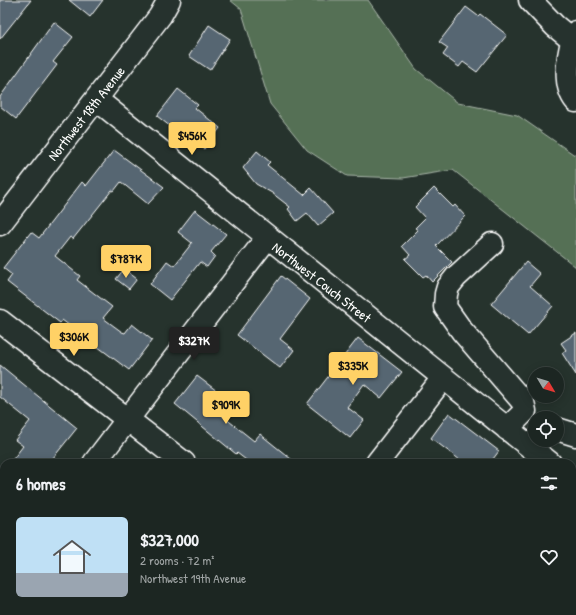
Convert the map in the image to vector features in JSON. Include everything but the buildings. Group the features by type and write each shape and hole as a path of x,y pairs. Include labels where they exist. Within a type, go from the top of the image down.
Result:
{"street":[{"name":"Northwest 18th Avenue","path":"0,224 160,16 169,0"},
{"path":"530,0 555,26 574,36 568,73 569,89 576,101"},
{"name":"Northwest Couch Street","path":"96,99 267,238 545,459"},
{"path":"97,459 267,238"},
{"path":"492,244 448,287 445,307 462,331 514,391 528,411"},
{"path":"0,322 179,459"},
{"path":"380,459 444,378"},
{"path":"507,429 528,415"},
{"path":"564,431 576,435"}],"green space":[{"path":"230,0 368,0 416,69 458,103 517,115 576,156 576,267 453,170 403,178 347,176 307,150 270,104 241,9"}]}
